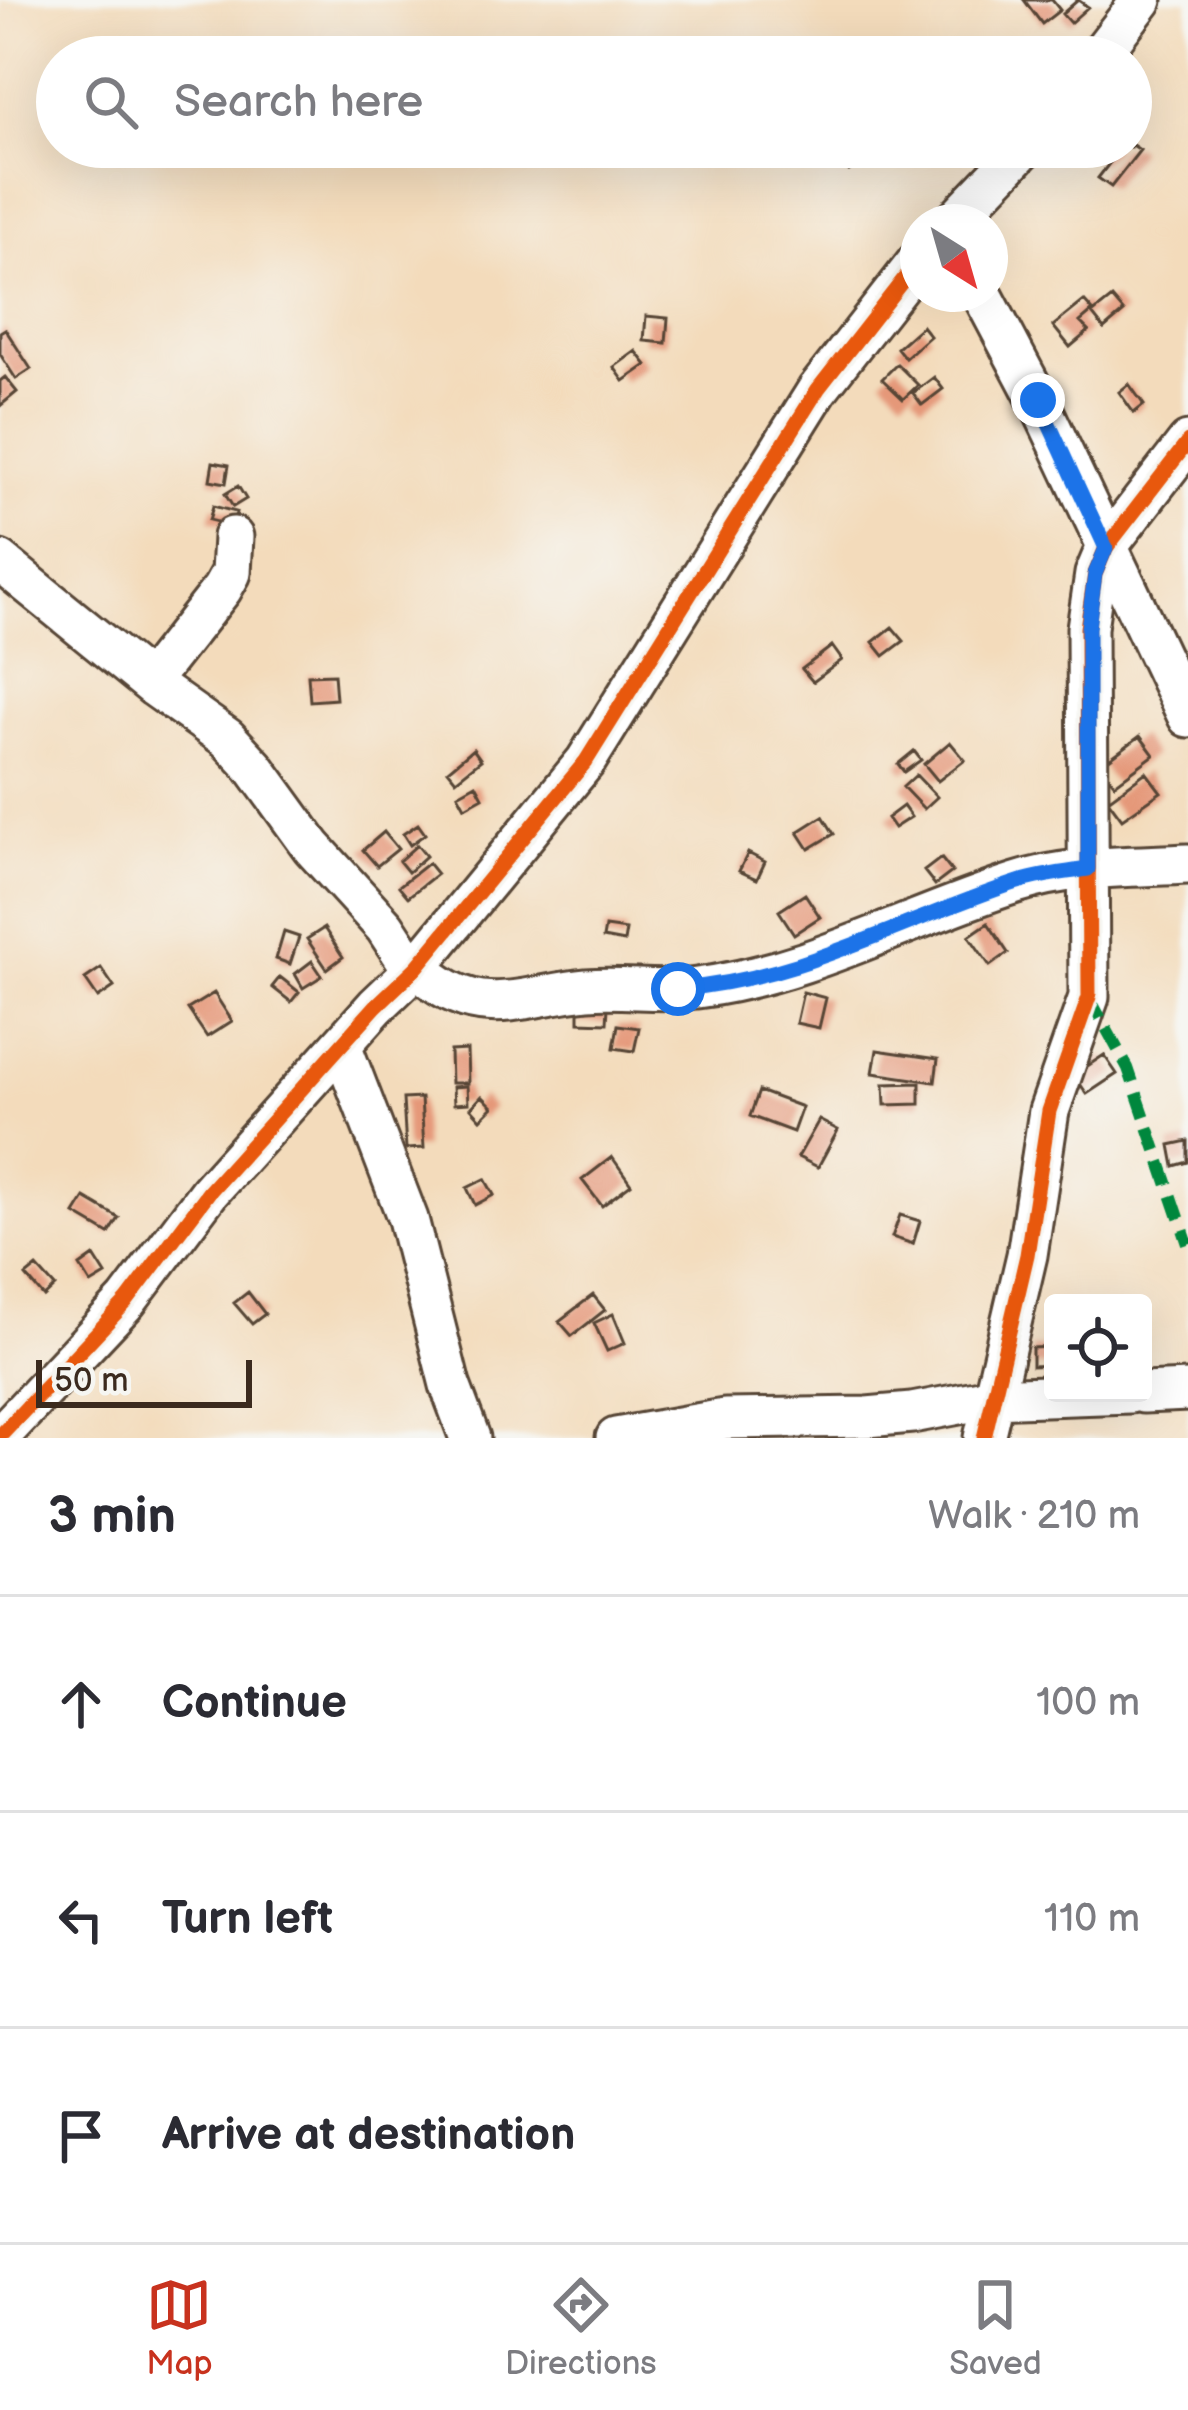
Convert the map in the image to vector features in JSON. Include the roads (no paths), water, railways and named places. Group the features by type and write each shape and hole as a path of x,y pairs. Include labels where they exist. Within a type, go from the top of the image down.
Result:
{"street":[{"path":"1114,36 1142,0"},
{"path":"970,204 1005,168"},
{"path":"0,1436 127,1301 208,1192 415,968 586,761 818,389 900,284"},
{"path":"992,312 1188,717"},
{"path":"985,1438 1027,1255 1049,1111 1089,997 1088,628 1095,574 1106,548 1188,442"},
{"path":"149,682 223,589 231,573 233,537"},
{"path":"0,561 149,682 227,738 415,968 435,984 489,1002 511,1004 584,989 697,988 836,954 1019,881 1088,869 1188,864"},
{"path":"341,1045 408,1219 450,1385 470,1438"},
{"path":"1152,1393 1188,1391"},
{"path":"616,1438 725,1419 792,1429 991,1398 1044,1396"}]}
